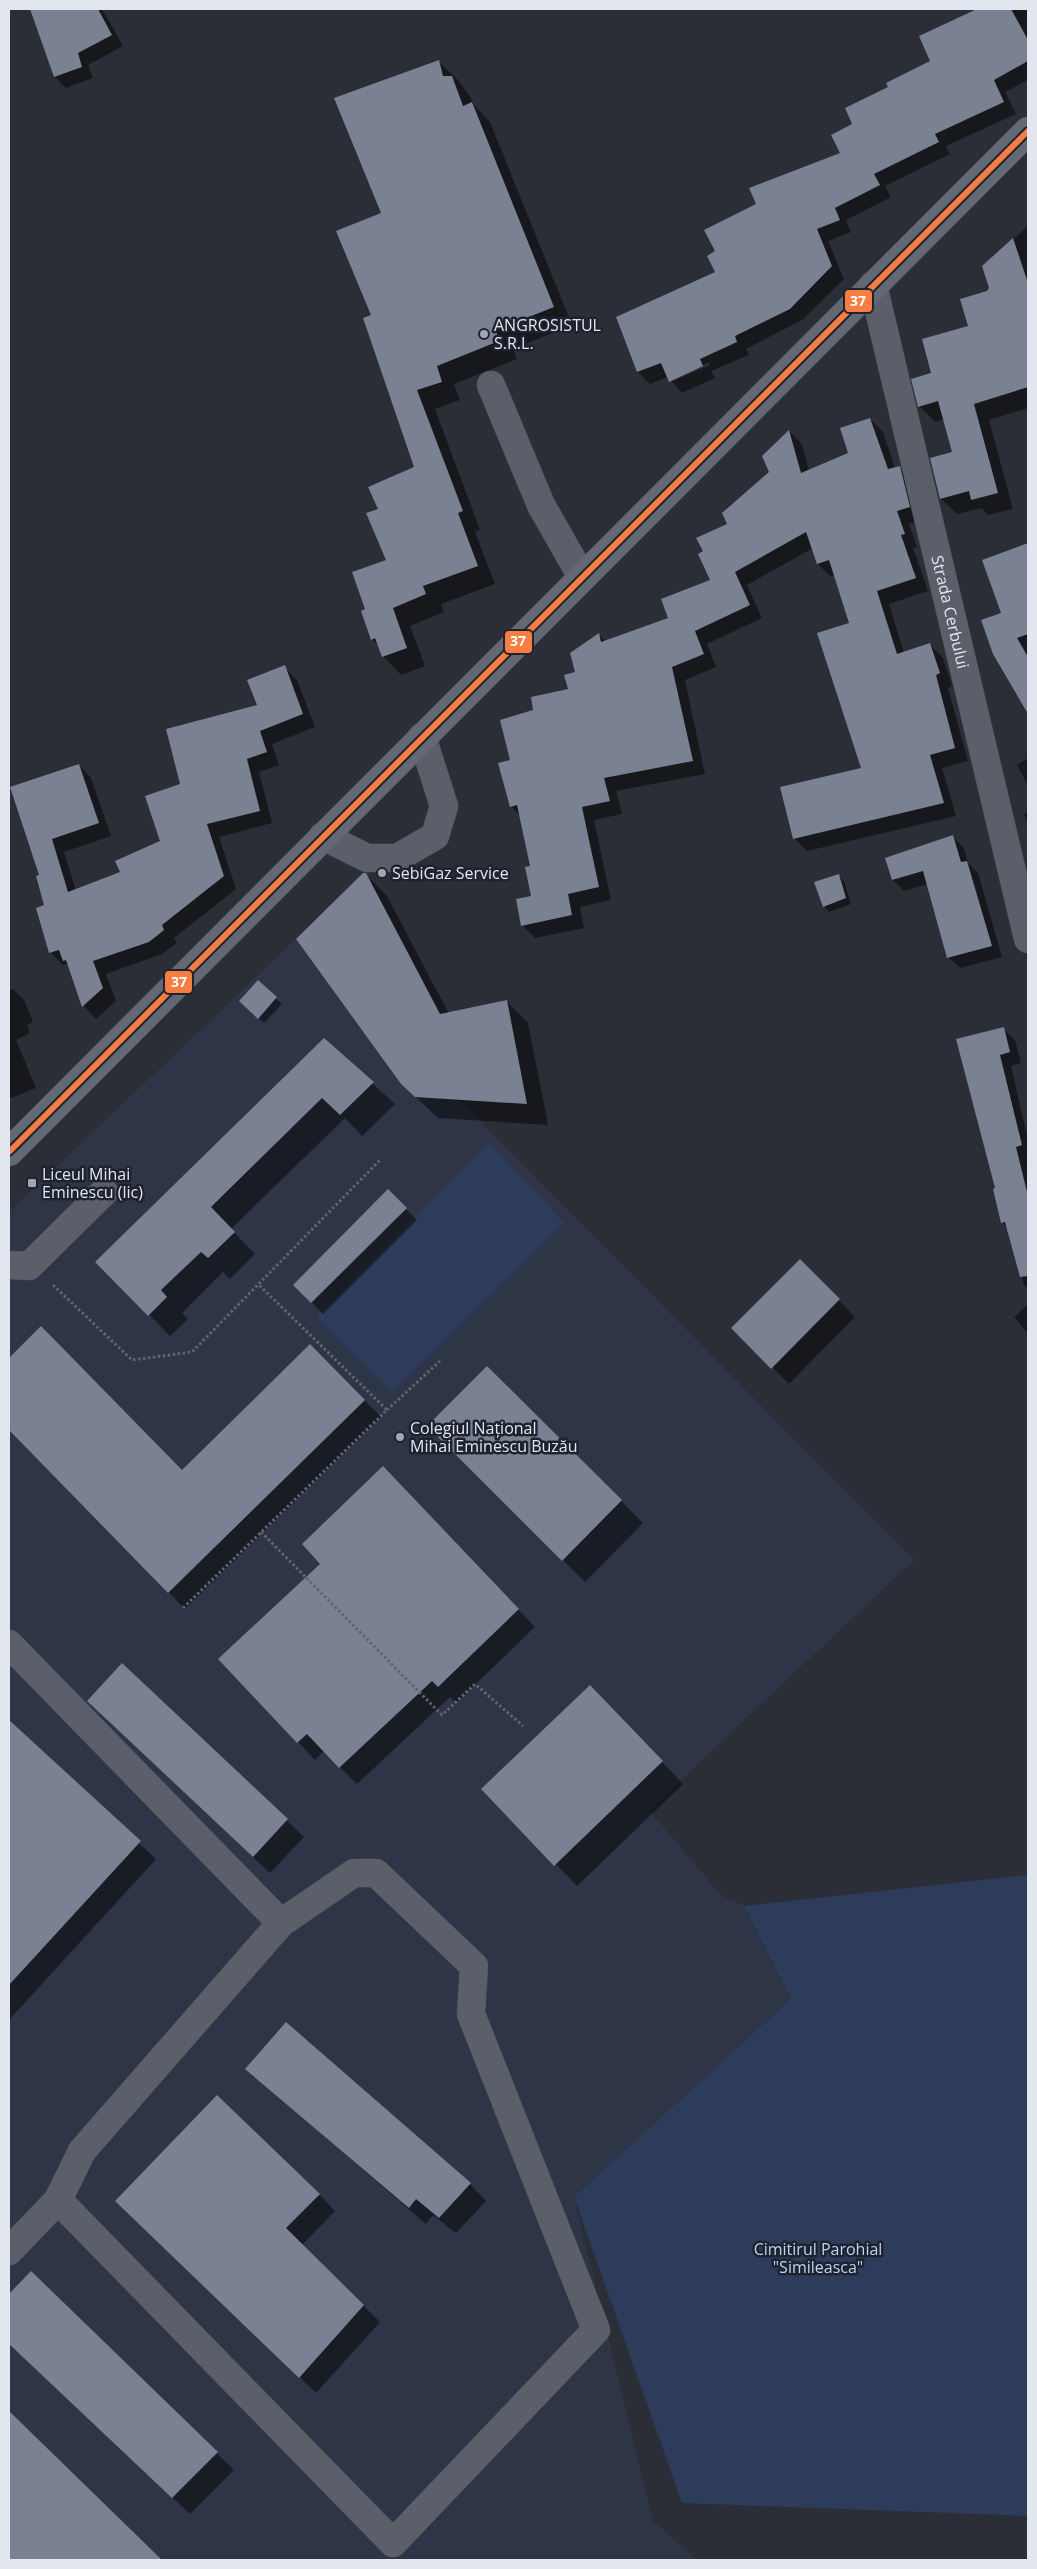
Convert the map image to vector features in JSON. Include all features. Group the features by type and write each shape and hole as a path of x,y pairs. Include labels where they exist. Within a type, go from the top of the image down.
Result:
{"main road":[{"path":"9,1152 1028,131"}],"street":[{"name":"Strada Cerbului","path":"873,285 1028,939"},
{"path":"491,385 541,505 582,576"},
{"path":"324,836 367,858 397,858 435,836 444,806 422,737"},
{"path":"15,1271 104,1192"},
{"path":"9,1644 281,1923"},
{"path":"9,2251 58,2200 82,2151 281,1923 354,1873 376,1873 474,1966 471,2014 596,2330 393,2543 58,2200"}],"path":[{"path":"15,1271 48,1280 132,1360 192,1352 381,1159"},
{"path":"258,1284 387,1410"},
{"path":"183,1608 440,1361"},
{"path":"261,1532 442,1714 475,1684 523,1726"}],"shaded area":[{"path":"296,939 401,1084 416,1097 459,1100 914,1560 649,1810 722,1896 744,1906 791,1999 574,2198 653,2521 697,2560 9,2560 9,1212"}],"green space":[{"path":"489,1143 564,1222 392,1392 316,1317"},
{"name":"Cimitirul Parohial \"Simileasca\"","path":"1028,1875 1028,2516 682,2503 574,2197 791,1999 744,1906"}],"building":[{"path":"30,9 98,9 112,35 78,53 82,67 54,77"},
{"path":"977,9 1011,9 1028,40 1028,61 994,80 1004,102 935,134 939,142 874,174 880,185 835,208 840,220 817,229 832,266 790,309 735,336 737,342 700,359 703,366 669,382 661,363 637,372 616,317 715,272 707,256 715,251 704,230 756,204 749,188 840,153 831,135 852,124 845,108 888,87 886,83 930,61 919,36"},
{"path":"439,60 443,76 452,76 463,106 472,102 554,307 496,330 499,341 437,366 442,382 417,390 463,511 458,513 478,566 423,586 426,594 393,608 407,648 382,657 375,638 371,640 361,611 365,609 352,572 386,560 366,513 378,509 368,487 414,467 363,318 371,315 336,231 381,213 334,98"},
{"path":"1013,238 1028,283 1028,387 974,404 998,493 971,500 969,491 940,499 930,458 952,452 938,401 918,407 911,379 931,373 922,339 968,326 960,299 987,291 989,288 982,266"},
{"path":"870,418 888,469 900,466 910,507 897,511 905,534 901,535 916,578 877,591 897,654 930,643 940,673 936,675 955,748 930,755 944,803 793,839 780,787 861,768 817,633 849,623 829,560 817,564 806,532 735,572 750,605 695,631 704,654 672,667 693,761 604,778 610,801 582,807 599,887 568,894 572,915 521,926 516,899 531,896 525,867 530,866 517,805 510,807 498,763 510,760 500,720 533,710 531,697 568,689 564,675 575,672 570,653 599,633 601,642 668,618 661,599 710,580 698,554 703,551 696,538 727,524 722,513 769,472 762,456 789,430 801,473 848,453 840,428"},
{"path":"1028,543 1028,634 1017,638 1028,657 1028,714 993,654 981,620 1001,613 982,560"},
{"path":"285,665 303,714 260,731 267,752 247,759 260,811 207,824 224,876 162,925 164,930 149,942 93,961 103,988 82,1007 66,960 63,961 59,950 49,953 36,908 44,905 36,876 39,875 10,787 79,764 99,823 52,839 68,892 120,872 115,861 160,841 145,796 180,784 166,729 257,705 247,680"},
{"path":"953,835 961,862 967,861 992,946 947,958 923,871 892,880 885,858"},
{"path":"363,873 366,873 440,1014 507,1000 527,1104 415,1097 401,1084 296,939"},
{"path":"839,874 846,898 823,907 814,882"},
{"path":"258,980 277,997 258,1019 239,1001"},
{"path":"1004,1027 1010,1052 1000,1055 1022,1145 1016,1147 1028,1196 1028,1276 1020,1277 1005,1222 1001,1223 993,1189 995,1188 956,1039"},
{"path":"324,1038 374,1082 340,1115 322,1098 211,1207 235,1232 208,1258 201,1252 161,1290 167,1297 148,1316 95,1262"},
{"path":"388,1189 407,1208 311,1303 293,1285"},
{"path":"800,1259 840,1299 771,1369 731,1328"},
{"path":"41,1326 182,1470 310,1344 365,1400 168,1593 9,1430 9,1358"},
{"path":"487,1366 622,1500 562,1561 427,1426"},
{"path":"383,1466 519,1609 438,1687 432,1681 339,1768 307,1734 297,1743 218,1659 320,1564 302,1544"},
{"path":"122,1663 288,1819 253,1857 87,1701"},
{"path":"590,1685 663,1761 554,1866 481,1789"},
{"path":"9,1720 141,1841 9,1985"},
{"path":"286,2022 471,2183 439,2218 416,2199 409,2208 245,2069"},
{"path":"217,2095 320,2194 286,2228 364,2305 299,2378 115,2201"},
{"path":"31,2271 218,2452 172,2498 9,2344 9,2294"},
{"path":"9,2411 162,2560 9,2560"}],"transit line":[{"name":"37","path":"9,1152 1028,131"}],"place":[{"name":"ANGROSISTUL S.R.L.","path":"484,334"},
{"name":"SebiGaz Service","path":"382,873"},
{"name":"Liceul Mihai Eminescu (lic)","path":"32,1183"},
{"name":"Colegiul Național Mihai Eminescu Buzău","path":"400,1437"}]}
